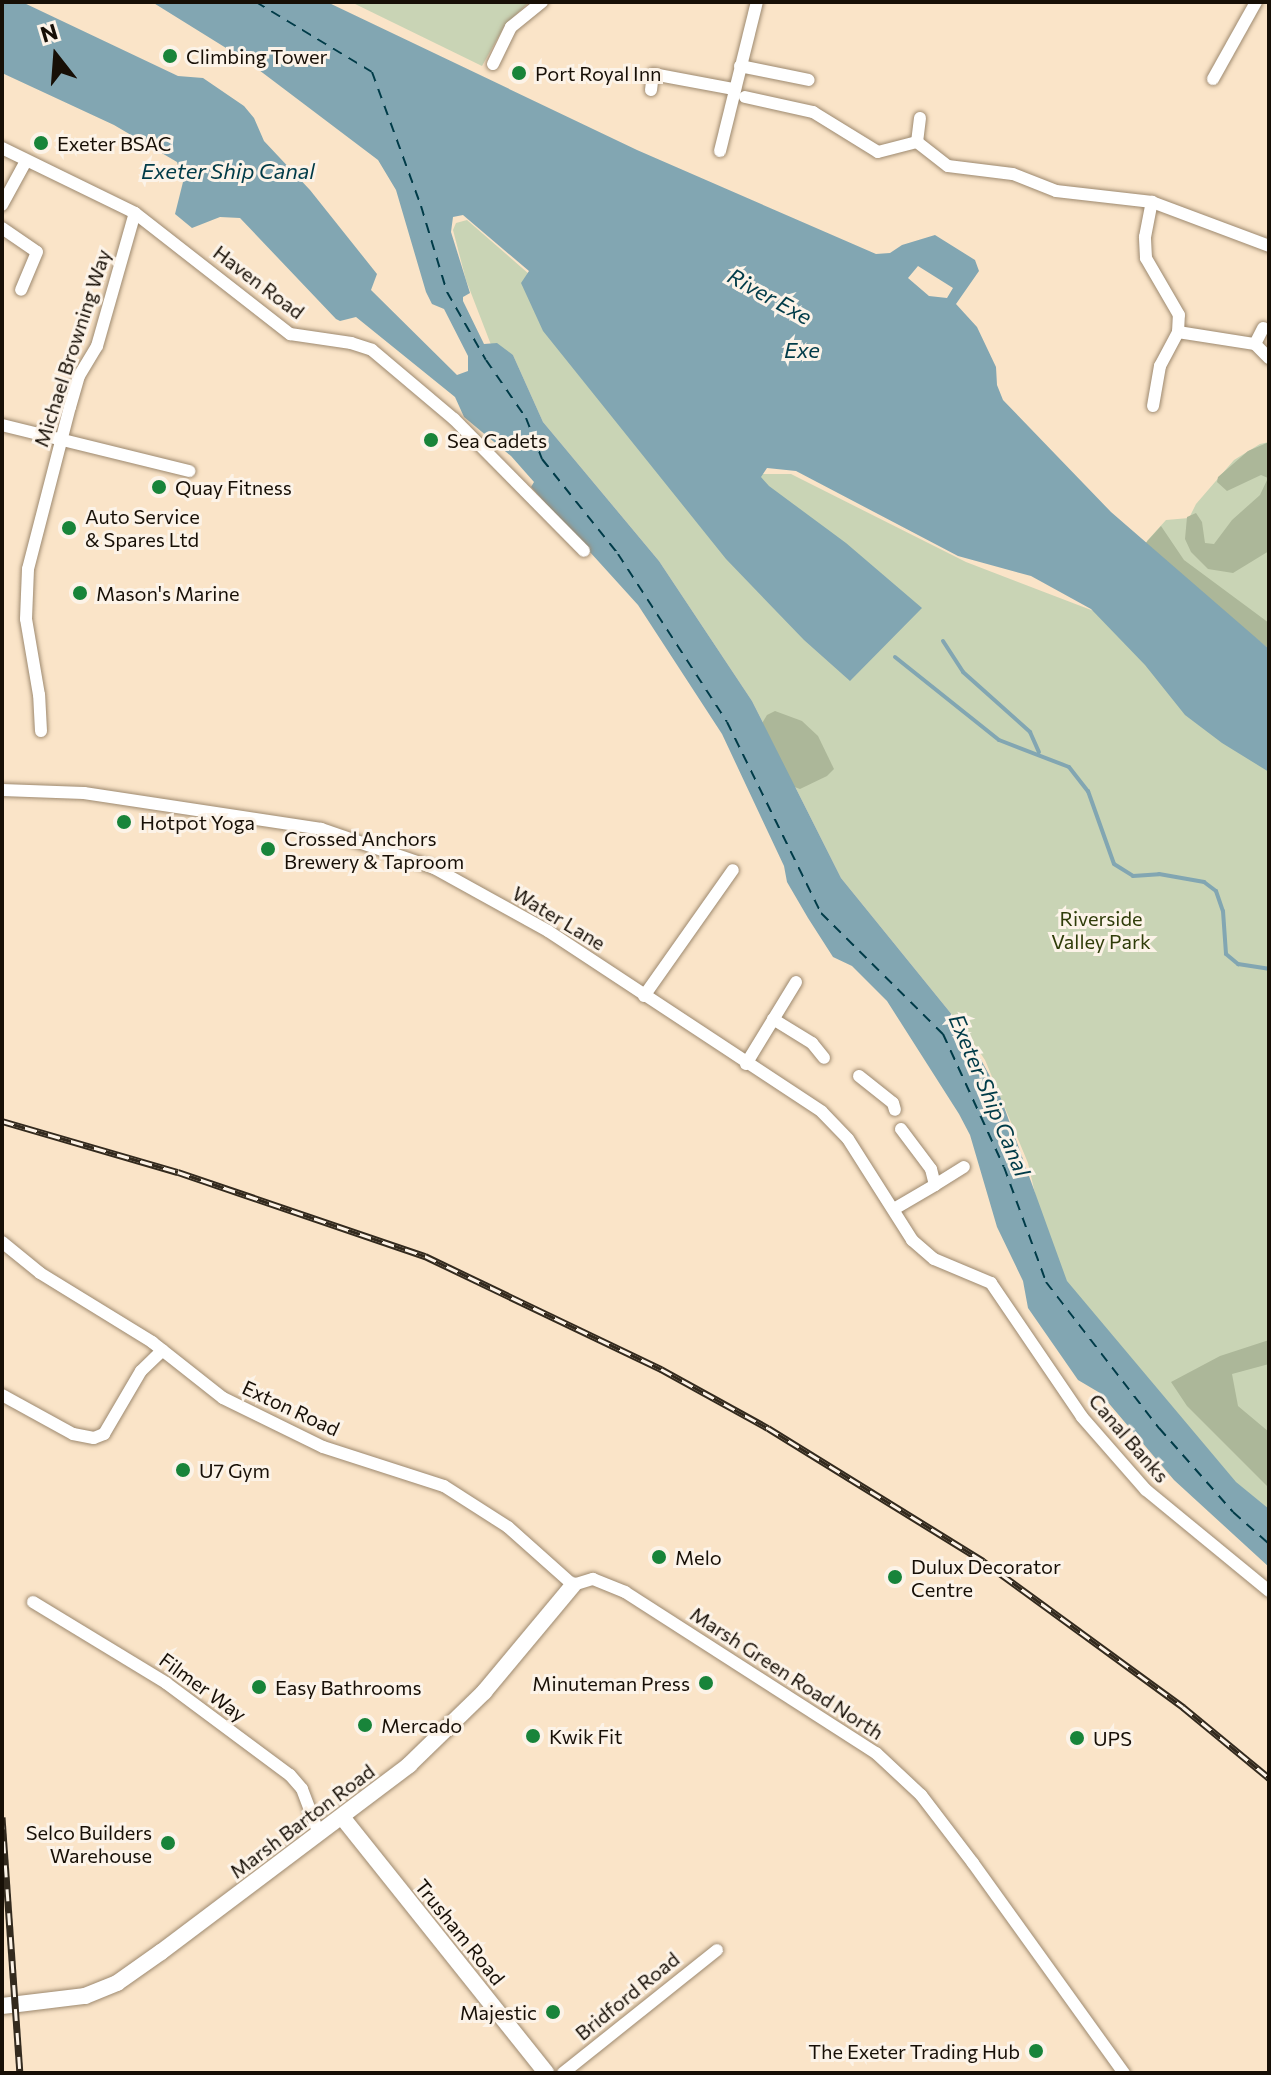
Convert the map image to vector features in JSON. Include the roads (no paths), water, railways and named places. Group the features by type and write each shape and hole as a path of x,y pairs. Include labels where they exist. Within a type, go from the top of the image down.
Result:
{"street":[{"path":"493,64 511,27 542,2"},
{"path":"720,151 757,2"},
{"path":"1213,79 1256,2"},
{"path":"740,66 809,80"},
{"path":"651,90 653,74 733,89"},
{"path":"745,97 813,112 878,152 917,142"},
{"path":"917,142 920,118"},
{"path":"917,142 948,166 965,171 1007,173 1056,191 1152,202 1269,246"},
{"name":"Haven Road","path":"2,148 135,213 290,334 372,350 454,419 584,551"},
{"path":"2,205 26,161"},
{"path":"1152,202 1145,237 1146,258 1179,315 1178,332 1160,366 1153,406"},
{"name":"Michael Browning Way","path":"41,731 38,684 26,619 26,586 33,548 79,376 97,346 135,213"},
{"path":"2,228 37,252 21,290"},
{"path":"1255,344 1263,328"},
{"path":"1178,332 1255,344 1269,358"},
{"path":"2,425 189,471"},
{"name":"Water Lane","path":"2,790 84,793 321,829 434,868 548,931 822,1112 848,1139 912,1240 934,1259 991,1283"},
{"path":"644,996 733,870"},
{"path":"746,1064 796,982"},
{"path":"773,1019 812,1043 824,1058"},
{"path":"859,1076 893,1103 895,1110"},
{"path":"901,1129 931,1169 935,1185"},
{"path":"894,1209 964,1167"},
{"name":"Exton Road","path":"2,1242 40,1273 163,1350 223,1398 264,1420 359,1461 444,1486 508,1527 573,1585"},
{"name":"Canal Banks","path":"991,1283 1082,1417 1146,1490 1269,1591"},
{"path":"2,1395 73,1434 94,1438 104,1434 141,1371 163,1350"},
{"name":"Marsh Green Road North","path":"573,1585 593,1579 625,1592 876,1753 929,1806 1075,2000 1124,2073"},
{"name":"Marsh Barton Road","path":"2,2006 85,1996 117,1983 409,1765 484,1692 573,1585"},
{"name":"Filmer Way","path":"33,1602 166,1683 290,1775 302,1789 319,1834"},
{"name":"Trusham Road","path":"342,1817 546,2073"},
{"name":"Bridford Road","path":"563,2073 717,1950"}],"water":[{"path":"2,2 22,2 178,76 203,78 244,106 254,118 264,141 310,190 377,274 371,290 457,375 468,371 468,356 444,309 432,304 426,292 396,190 378,160 247,61 152,2 327,2 637,150 876,254 890,253 902,245 935,235 975,260 979,271 956,304 977,327 996,367 997,385 1003,400 1111,512 1269,649 1269,772 1185,715 1145,665 1091,609 1031,576 958,556 796,471 767,468 761,477 769,486 846,543 922,608 850,681 804,640 726,559 543,331 521,283 529,271 463,215 453,217 451,232 470,293 463,297 463,301 484,344 497,343 513,355 543,422 659,561 752,701 841,878 966,1032 999,1093 1067,1281 1236,1482 1269,1509 1269,1567 1174,1480 1100,1393 1078,1380 1028,1308 1023,1281 997,1227 970,1135 959,1114 887,1001 852,966 833,957 808,918 787,882 784,866 722,734 638,605 531,487 534,482 511,456 464,417 455,397 356,317 336,319 240,218 220,217 192,228 175,214 183,182 177,162 114,125 2,73","holes":["918,266 953,288 947,298 929,296 908,278"]}],"waterway":[{"path":"943,641 963,672 1030,732 1039,752"},
{"path":"895,657 999,740 1069,767 1088,791 1114,864 1133,876 1159,874 1204,882 1216,891 1223,911 1226,954 1238,964 1269,969"}],"railway":[{"path":"2,1121 178,1172 425,1256 661,1369 768,1428 983,1561 1183,1707 1269,1778"},
{"path":"2,1817 20,2073"}],"place":[{"name":"Climbing Tower","path":"170,56"},
{"name":"Port Royal Inn","path":"519,73"},
{"name":"Exeter BSAC","path":"41,143"},
{"name":"Sea Cadets","path":"431,440"},
{"name":"Quay Fitness","path":"159,487"},
{"name":"Auto Service & Spares Ltd","path":"69,528"},
{"name":"Mason's Marine","path":"80,593"},
{"name":"Hotpot Yoga","path":"124,822"},
{"name":"Crossed Anchors Brewery & Taproom","path":"268,849"},
{"name":"U7 Gym","path":"183,1470"},
{"name":"Melo","path":"659,1557"},
{"name":"Dulux Decorator Centre","path":"895,1577"},
{"name":"Minuteman Press","path":"706,1683"},
{"name":"Easy Bathrooms","path":"259,1687"},
{"name":"Mercado","path":"365,1725"},
{"name":"Kwik Fit","path":"533,1736"},
{"name":"UPS","path":"1077,1738"},
{"name":"Selco Builders Warehouse","path":"168,1843"},
{"name":"Majestic","path":"553,2012"},
{"name":"The Exeter Trading Hub","path":"1036,2051"}],"water label":[{"name":"Exeter Ship Canal","path":"228,171"},
{"name":"River Exe","path":"770,296"},
{"name":"Exe","path":"802,350"},
{"name":"Exeter Ship Canal","path":"990,1095"}],"park label":[{"name":"Riverside Valley Park","path":"1101,930"}]}
